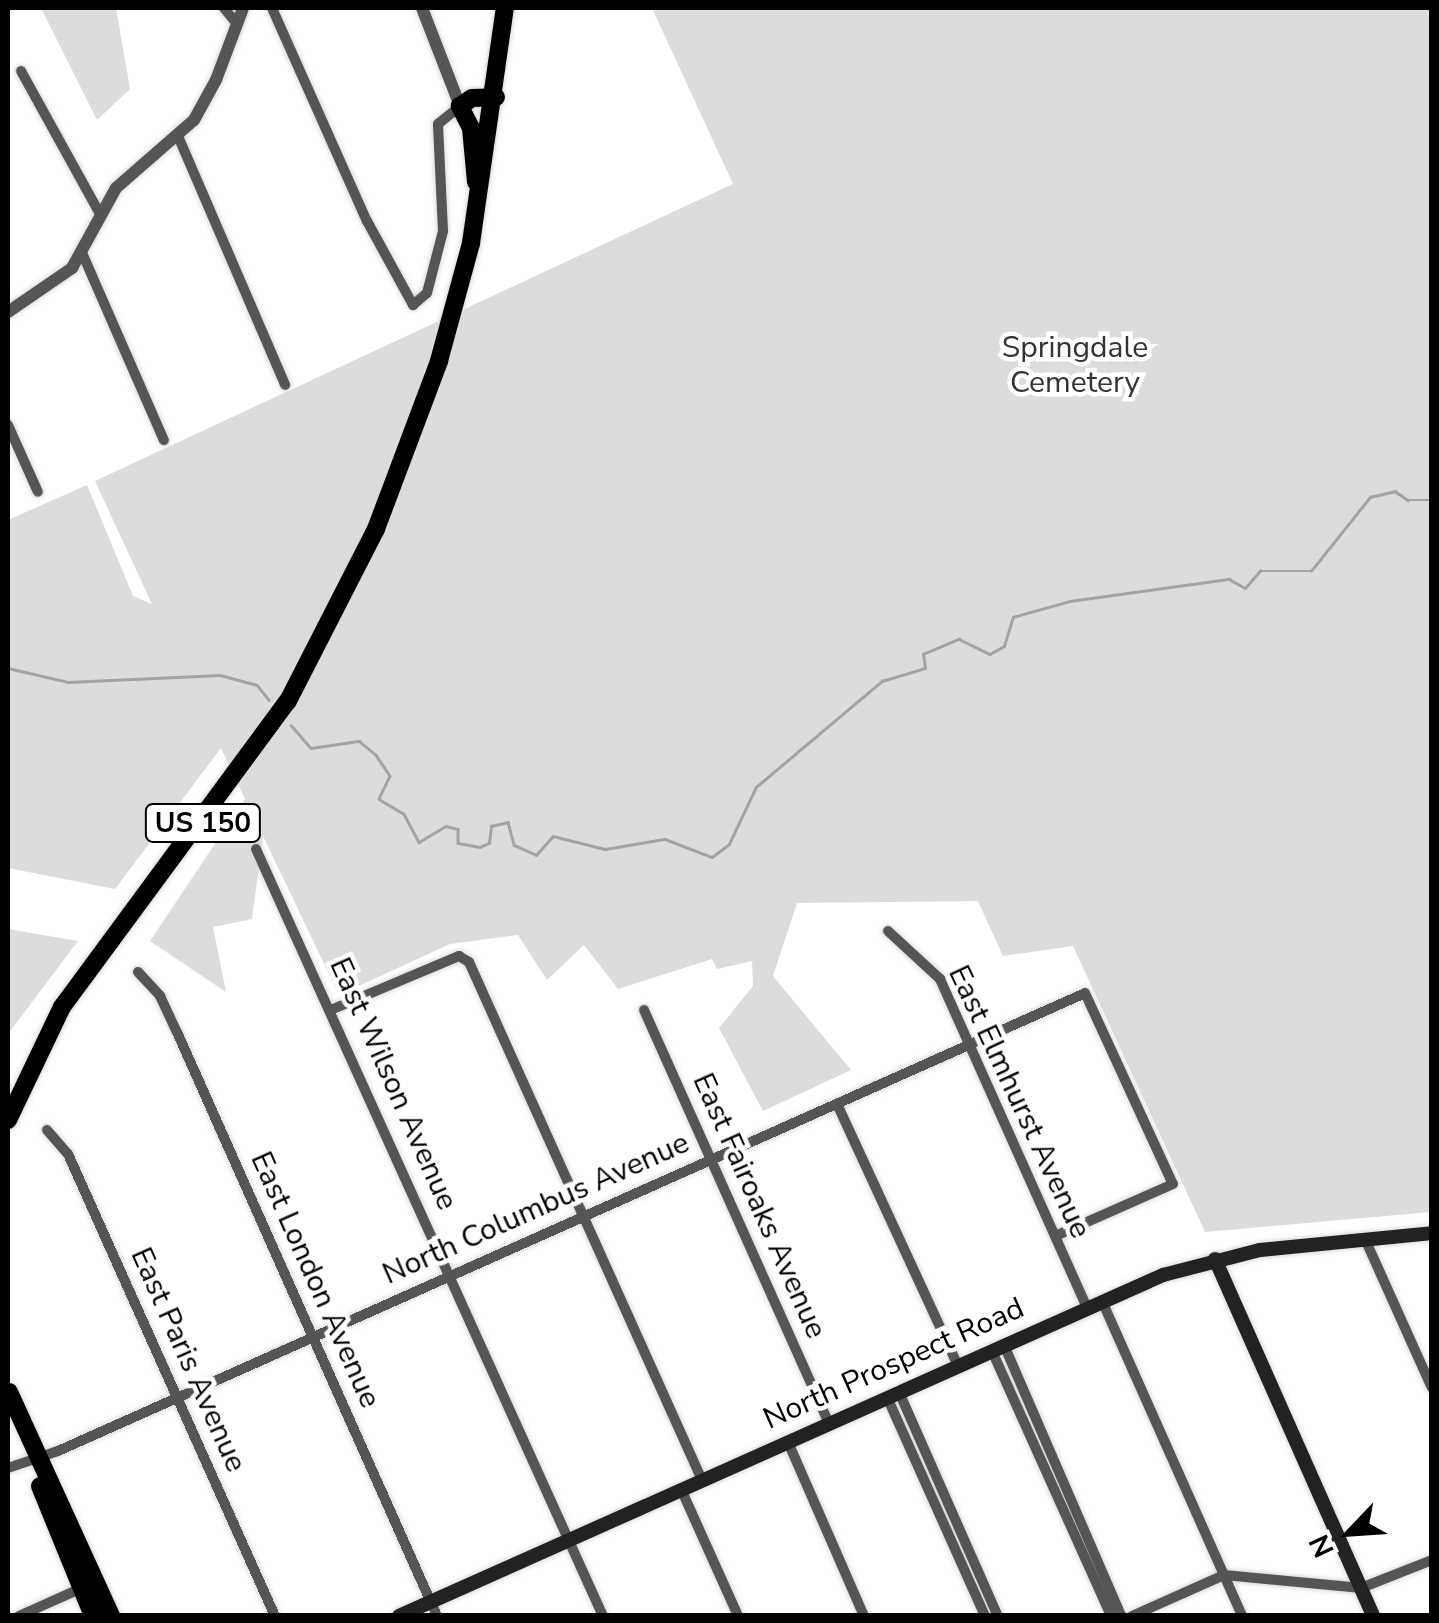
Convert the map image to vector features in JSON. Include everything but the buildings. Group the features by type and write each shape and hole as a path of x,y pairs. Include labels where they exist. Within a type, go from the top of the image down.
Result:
{"highway":[{"name":"US 150","path":"8,1120 22,1081 62,1007 223,796 315,654 412,440 470,249 496,97 505,8"},
{"path":"456,86 466,102 475,153 470,249"},
{"path":"466,102 496,97"},
{"path":"8,1105 22,1081"},
{"path":"8,1390 94,1616"},
{"path":"35,1459 111,1616"}],"main road":[{"name":"North Prospect Road","path":"399,1616 434,1608 570,1539 681,1489 1102,1301 1214,1259 1432,1233"},
{"path":"1214,1259 1373,1616"}],"street":[{"path":"224,8 237,24"},
{"path":"8,312 49,289 83,255 100,216 122,181 178,136 209,96 243,8"},
{"path":"272,8 367,221 413,306 425,298 443,230 438,124 466,102"},
{"path":"422,8 456,86"},
{"path":"20,71 100,216"},
{"path":"178,136 285,385"},
{"path":"83,255 164,440"},
{"path":"8,425 38,492"},
{"name":"East Wilson Avenue","path":"256,850 334,1010 603,1616"},
{"name":"East Elmhurst Avenue","path":"888,931 937,975 1086,1308"},
{"path":"334,1010 466,958 702,1480"},
{"name":"East London Avenue","path":"138,972 161,998 434,1608"},
{"name":"North Columbus Avenue","path":"8,1468 177,1398 1085,993 1174,1184 1055,1236"},
{"name":"East Fairoaks Avenue","path":"644,1010 829,1423"},
{"path":"838,1104 958,1366"},
{"name":"East Paris Avenue","path":"47,1130 68,1154 275,1616"},
{"path":"1365,1238 1432,1388"},
{"path":"1102,1301 1242,1616"},
{"path":"998,1348 1111,1616"},
{"path":"998,1348 1122,1616"},
{"path":"893,1395 985,1616"},
{"path":"893,1395 998,1616"},
{"path":"788,1442 864,1616"},
{"path":"681,1489 738,1616"},
{"path":"1132,1616 1224,1575 1361,1588 1432,1560"},
{"path":"19,1616 82,1588"}],"green space":[{"path":"41,8 116,8 130,89 97,120"},
{"name":"Springdale Cemetery","path":"652,8 1431,8 1431,1212 1205,1232 1073,946 1003,956 978,901 797,903 773,976 851,1070 763,1111 719,1028 753,986 752,961 717,969 712,959 618,989 584,945 547,980 518,935 450,944 339,995 263,836 252,919 213,927 226,992 150,941 245,799 221,748 115,889 8,868 8,520 87,485 133,596 152,604 95,481 733,184"},
{"path":"8,929 78,941 8,1034"}],"waterway":[{"path":"291,725 311,748 359,741 376,755 390,776 379,799 404,814 419,842 446,826 458,829 458,843 480,847 489,843 491,826 508,822 514,845 536,855 553,836 605,849 665,839 712,857 729,844 756,787 882,681 925,668 923,654 959,639 990,654 1004,646 1013,617 1070,601 1229,579 1245,588 1260,571 1311,571 1370,497 1395,491 1408,500 1432,500"},
{"path":"8,668 68,682 220,675 257,685 269,700"}]}
